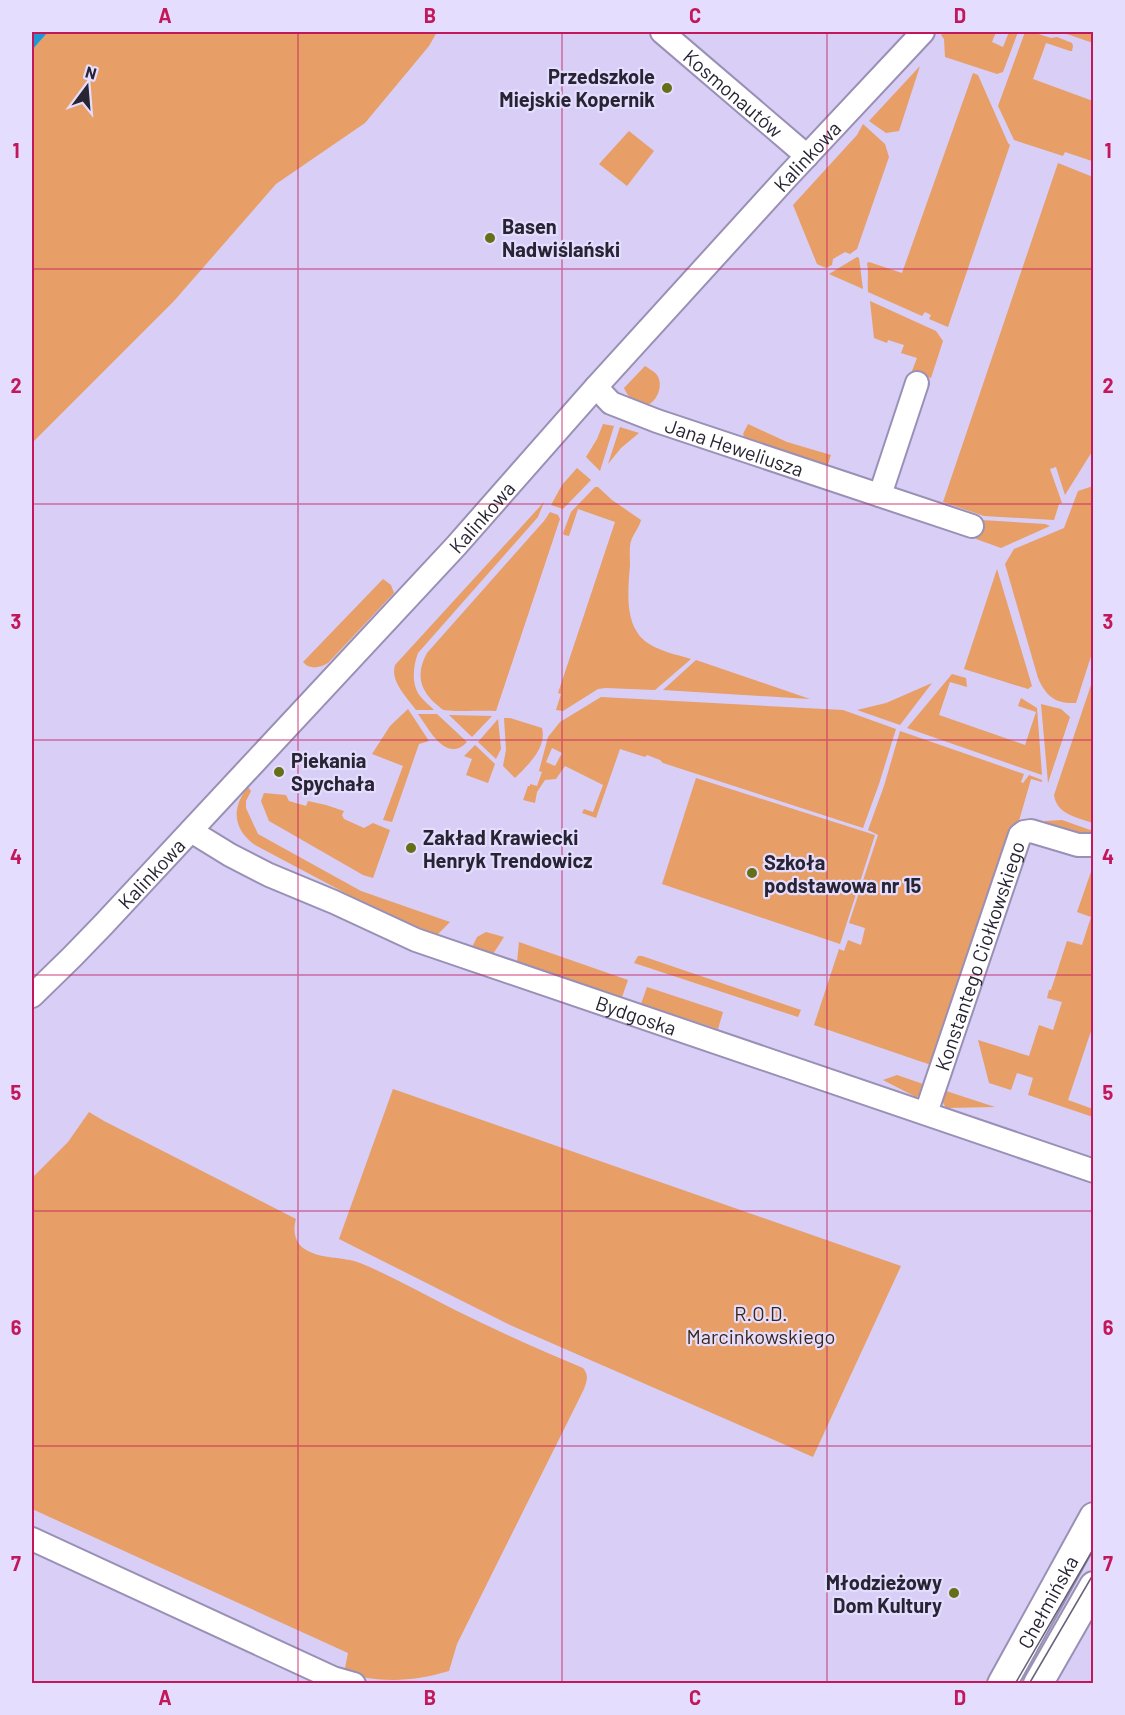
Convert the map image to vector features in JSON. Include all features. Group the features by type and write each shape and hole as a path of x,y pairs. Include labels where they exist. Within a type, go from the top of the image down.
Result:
{"main road":[{"name":"Chełmińska","path":"1002,1683 1094,1517"},
{"name":"Chełmińska","path":"1038,1683 1094,1586"}],"street":[{"name":"Kosmonautów","path":"662,32 807,156"},
{"name":"Kalinkowa","path":"32,996 191,831 456,546 596,387 923,32"},
{"path":"880,495 917,383"},
{"name":"Jana Heweliusza","path":"596,387 611,403 657,421 972,526"},
{"name":"Bydgoska","path":"191,831 230,855 269,874 416,940 1094,1171"},
{"name":"Konstantego Ciołkowskiego","path":"926,1113 1020,835 1030,831 1078,846 1094,845"},
{"path":"32,1539 333,1677 354,1683"}],"green space":[{"path":"48,32 437,32 429,46 365,123 276,184 174,301 32,443 32,50"},
{"path":"946,32 996,32 992,42 1003,47 1009,32 1018,32 1003,72 997,74 945,57 944,39 941,35"},
{"path":"1025,32 1051,38 1057,37 1072,43 1072,51 1070,51 1046,43 1033,79 1093,101 1093,168 1092,161 1065,152 1063,156 1014,140 998,106"},
{"path":"1061,32 1093,32 1093,43"},
{"path":"920,66 899,131 886,133 869,121"},
{"path":"973,73 978,75 1010,145 948,327 929,319 931,315 925,312 922,316 868,292 867,263 902,273"},
{"path":"863,124 885,144 889,157 857,249 850,254 845,252 833,259 832,265 826,268 817,264 793,205 857,135"},
{"path":"629,131 654,151 627,186 599,164"},
{"path":"1058,163 1093,177 1093,450 1065,495 1056,467 1050,469 1062,503 1059,504 1054,520 984,516 943,502"},
{"path":"857,257 863,289 829,274"},
{"path":"870,301 936,331 943,341 931,378 912,371 917,358 901,353 904,345 888,340 887,343 874,338"},
{"path":"645,366 656,374 660,383 656,397 647,405 631,398 624,388"},
{"path":"603,424 614,426 600,471 586,457"},
{"path":"748,424 787,442 831,455 827,467 745,439 743,434"},
{"path":"620,427 639,433 621,448 608,464"},
{"path":"577,468 591,480 563,509 551,505 562,485"},
{"path":"1093,486 1093,650 1076,703 1069,703 1052,698 1044,690 1038,678 1005,564 1014,549 1064,528 1078,491"},
{"path":"595,487 641,520 630,544 628,598 636,630 651,645 691,659 655,690 598,689 563,711 556,710 561,694 558,693 615,522 578,509 569,536 564,535 571,512"},
{"path":"544,502 538,517 418,653 414,669 415,686 420,696 434,710 416,710 397,683 395,665"},
{"path":"550,512 558,515 560,519 496,711 443,710 426,693 421,680 421,667 427,653"},
{"path":"981,520 1050,526 1001,548 976,539"},
{"path":"997,569 1032,686 1028,689 964,669"},
{"path":"383,579 391,585 394,593 328,663 315,667 306,665 303,662"},
{"path":"696,660 810,699 663,690"},
{"path":"952,674 966,678 967,687 950,682 939,715 1025,745 1036,712 1018,706 1021,698 1037,708 1042,775 907,728"},
{"path":"1093,679 1094,823 1063,811 1054,795"},
{"path":"932,683 900,725 857,710 886,703"},
{"path":"601,697 843,710 896,729 863,828 663,763 647,755 645,757 620,749 596,818 582,813 584,809 593,812 603,785 565,766 556,779 545,780 537,792 535,803 523,800 530,784 537,786 542,772 539,771 548,737 560,722","holes":["552,748 562,753 555,766 546,762"]},
{"path":"1041,704 1061,709 1070,717 1048,783"},
{"path":"408,709 429,741 419,744 392,822 383,820 403,766 372,754 390,726"},
{"path":"418,714 437,714 467,742 459,748 445,747"},
{"path":"449,715 492,716 472,737"},
{"path":"504,718 542,728 542,742 539,749 531,762 515,778 503,766 506,750"},
{"path":"498,719 501,749 496,759 478,742"},
{"path":"900,731 1024,774 1021,782 1023,783 1029,775 1042,780 1042,782 1031,779 1017,828 1010,829 931,1065 814,1025 839,949 844,951 848,940 861,945 865,928 849,923 878,835 868,830"},
{"path":"475,745 495,764 488,783 466,775 472,759 464,756"},
{"path":"696,778 875,835 840,944 662,884"},
{"path":"248,787 251,791 246,801 246,808 258,834 361,891 450,922 437,935 381,912 255,845 242,832 237,818 239,803"},
{"path":"264,793 286,795 289,801 306,806 308,801 326,805 344,811 342,815 344,819 364,828 373,823 390,830 373,878 363,875 269,821 261,801"},
{"path":"1062,820 1093,831 1093,838 1043,827 1045,821"},
{"path":"1093,866 1093,1025 1068,1100 1093,1109 1093,1117 1028,1095 1033,1078 1017,1073 1011,1090 989,1083 978,1040 1029,1056 1039,1025 1053,1030 1062,1002 1047,998 1067,941 1082,945 1091,917 1077,912"},
{"path":"486,932 504,937 493,954 472,947 477,937"},
{"path":"519,942 628,980 622,997 517,962"},
{"path":"638,956 801,1010 798,1017 634,963"},
{"path":"647,987 723,1012 718,1029 641,1004"},
{"path":"897,1075 926,1085 916,1097 883,1080"},
{"name":"R.O.D. Marcinkowskiego","path":"393,1089 901,1266 813,1457 510,1325 339,1239"},
{"path":"940,1089 995,1107 946,1108 941,1099"},
{"path":"89,1112 296,1219 296,1238 303,1248 310,1252 353,1261 372,1268 471,1318 583,1368 585,1371 587,1378 584,1389 457,1644 449,1671 396,1680 344,1673 348,1653 32,1509 32,1178 68,1142"}],"water":[{"path":"32,32 48,32 32,50"}],"tram line":[{"path":"1015,1684 1094,1548"},
{"path":"1029,1684 1094,1573"}],"place":[{"name":"Przedszkole Miejskie Kopernik","path":"667,88"},
{"name":"Basen Nadwiślański","path":"490,238"},
{"name":"Piekania Spychała","path":"279,772"},
{"name":"Zakład Krawiecki Henryk Trendowicz","path":"411,848"},
{"name":"Szkoła podstawowa nr 15","path":"752,873"},
{"name":"Młodzieżowy Dom Kultury","path":"954,1593"}]}
